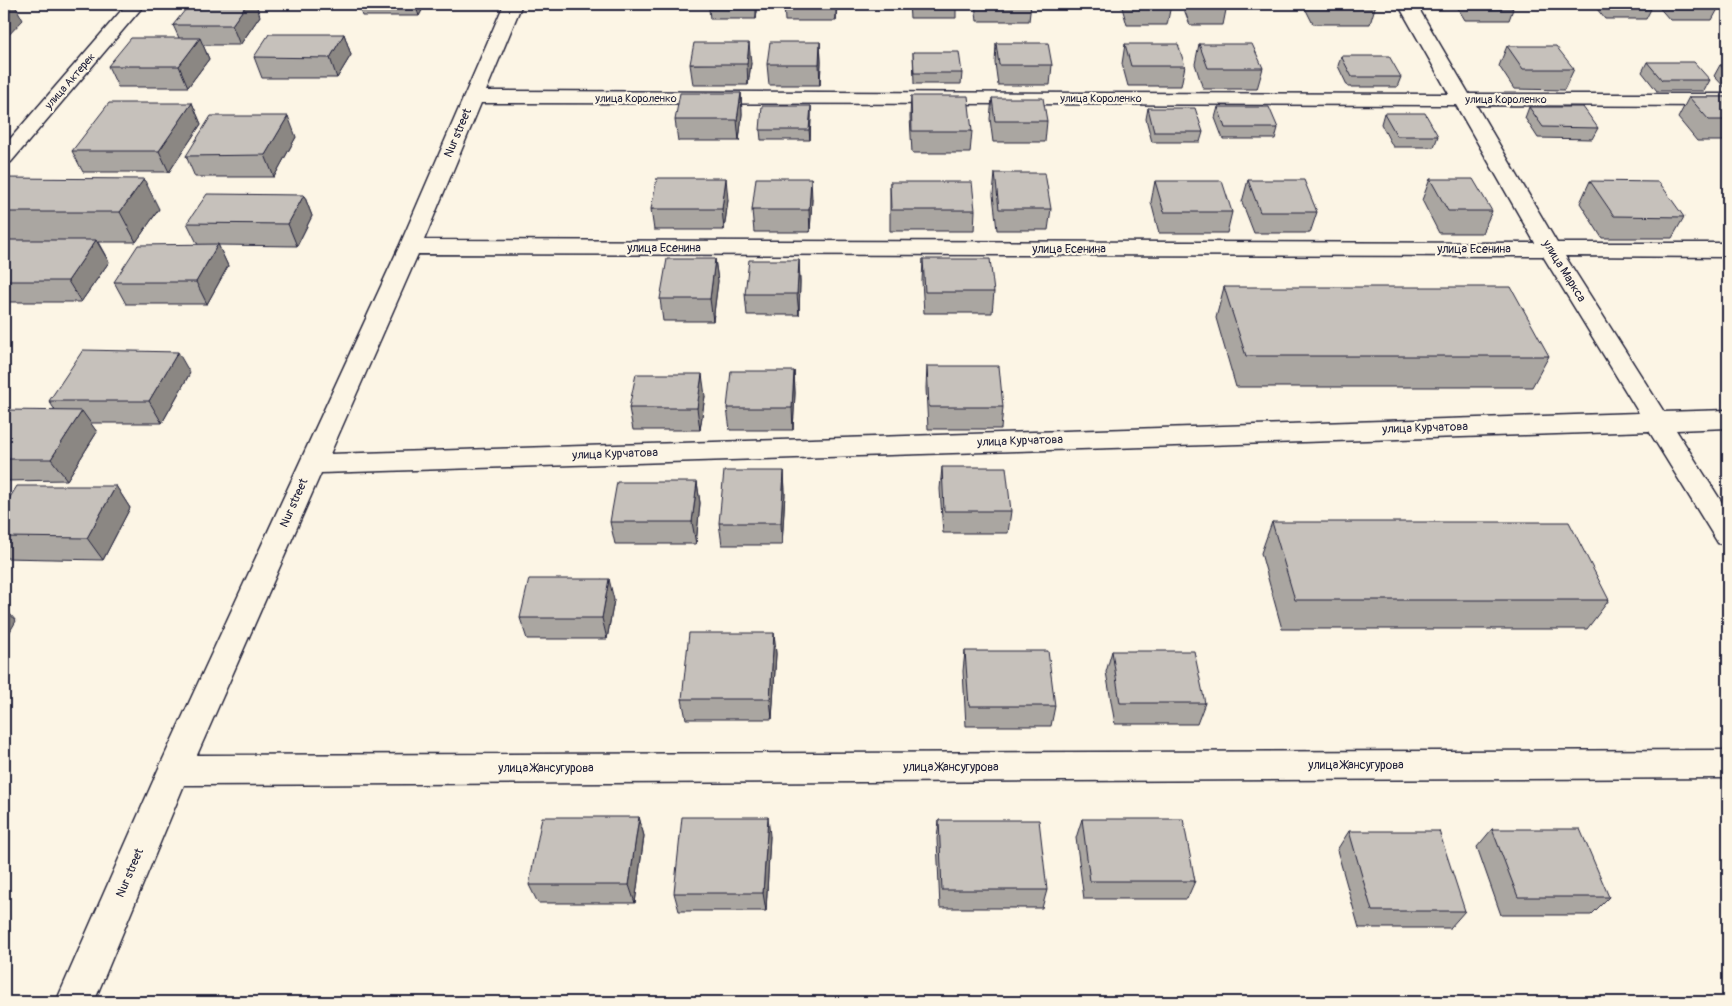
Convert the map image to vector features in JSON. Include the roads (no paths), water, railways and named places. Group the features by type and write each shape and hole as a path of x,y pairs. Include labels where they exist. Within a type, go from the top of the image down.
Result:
{"street":[{"name":"улица Актерек","path":"4,158 136,4"},
{"name":"Nur street","path":"75,1002 174,770 410,247 513,4"},
{"name":"улица Маркса","path":"1407,4 1550,250 1728,535"},
{"name":"улица Короленко","path":"473,97 1728,100"},
{"name":"улица Есенина","path":"410,247 1728,250"},
{"name":"улица Курчатова","path":"312,464 1728,419"},
{"name":"улица Жансугурова","path":"174,770 1728,764"}]}
